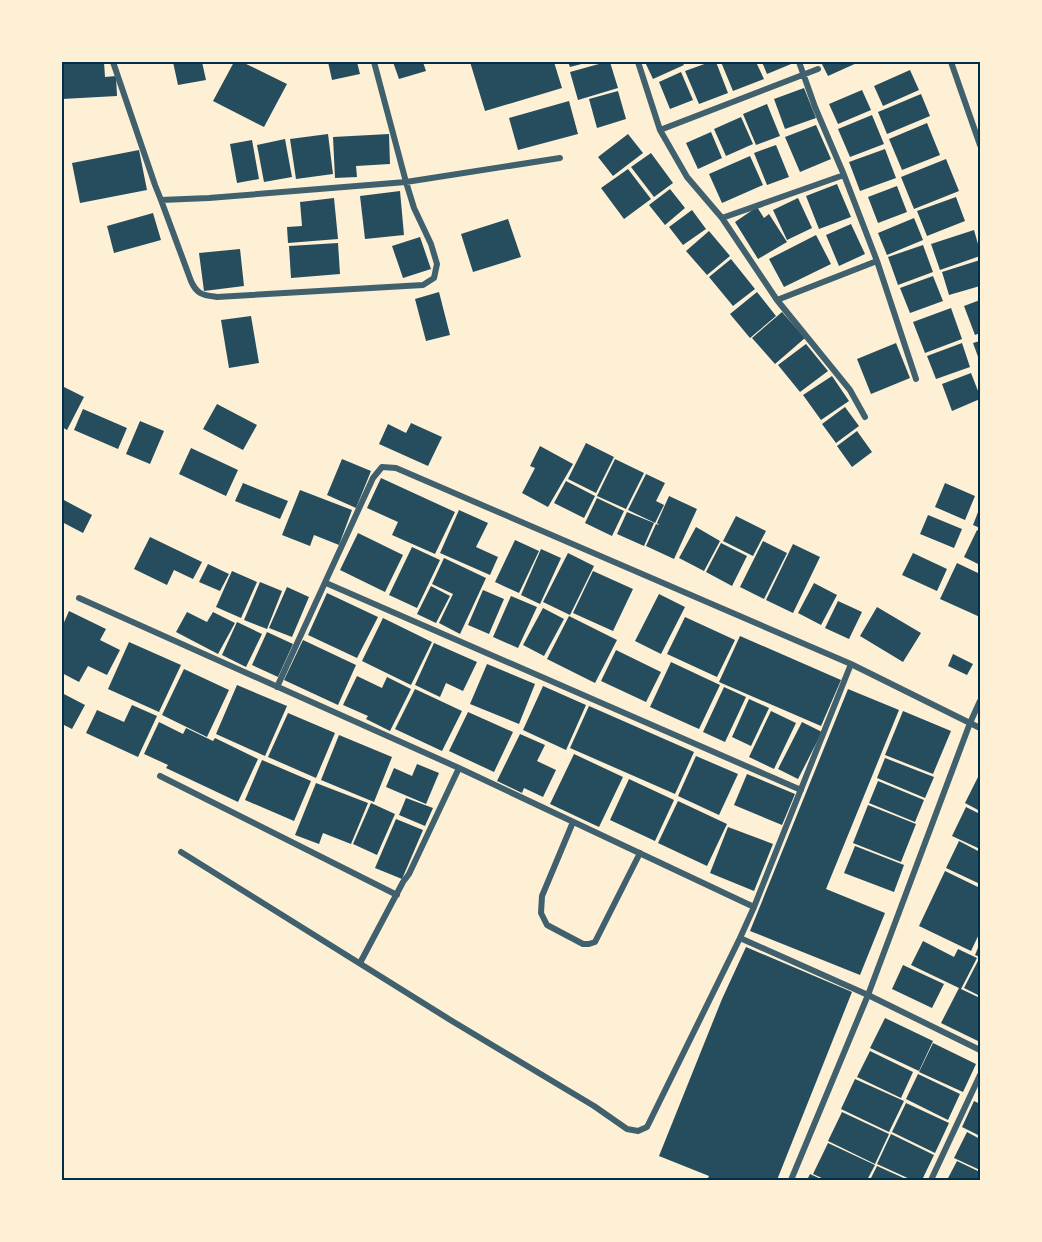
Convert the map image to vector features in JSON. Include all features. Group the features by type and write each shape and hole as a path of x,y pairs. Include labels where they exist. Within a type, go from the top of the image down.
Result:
{"street":[{"path":"113,62 194,289 203,295 217,297 423,285 435,278 437,264 431,244 414,208 374,62"},
{"path":"638,62 660,130 687,177 722,218 777,300 850,390 865,417"},
{"path":"799,62 877,261 916,379"},
{"path":"951,62 981,145"},
{"path":"660,130 818,69"},
{"path":"162,200 406,182 560,158"},
{"path":"722,218 844,175"},
{"path":"777,300 877,261"},
{"path":"277,687 373,478 382,467 396,468 851,664 981,728"},
{"path":"326,583 801,790"},
{"path":"79,598 459,768 754,907"},
{"path":"181,852 594,1106 627,1129 638,1131 647,1127 740,938 851,664"},
{"path":"790,1180 868,995 970,723 981,701"},
{"path":"360,963 409,874 459,768"},
{"path":"160,777 397,895"},
{"path":"573,822 542,896 541,913 547,925 583,944 595,942 640,853"},
{"path":"740,938 868,995 981,1050"},
{"path":"931,1180 981,1075"}],"building":[{"path":"104,62 105,77 116,76 117,96 62,99 62,63"},
{"path":"173,62 202,62 206,80 178,85"},
{"path":"234,62 242,62 287,84 264,127 213,101"},
{"path":"328,62 357,62 360,74 332,80"},
{"path":"393,62 423,62 426,71 399,79"},
{"path":"470,62 554,62 562,88 485,111"},
{"path":"568,62 589,62 570,67"},
{"path":"610,62 618,88 578,100 570,72"},
{"path":"645,62 682,62 684,65 653,79"},
{"path":"716,62 728,93 699,104 685,71"},
{"path":"721,62 756,62 764,79 733,91"},
{"path":"762,62 796,62 767,74"},
{"path":"821,62 859,62 828,76"},
{"path":"910,70 919,90 883,106 874,86"},
{"path":"681,72 693,100 670,109 659,82"},
{"path":"804,88 816,118 785,129 774,99"},
{"path":"862,90 871,110 838,124 829,104"},
{"path":"618,91 626,119 597,128 589,99"},
{"path":"921,94 930,116 887,134 878,112"},
{"path":"569,101 578,134 518,150 509,118"},
{"path":"767,104 780,136 756,145 743,114"},
{"path":"872,115 884,144 850,157 838,129"},
{"path":"741,117 753,144 726,156 714,129"},
{"path":"927,123 940,155 902,170 889,139"},
{"path":"816,125 831,159 800,172 785,137"},
{"path":"711,132 722,158 698,169 686,143"},
{"path":"328,134 333,174 296,179 290,139"},
{"path":"389,134 390,164 356,166 357,177 335,178 333,137"},
{"path":"628,134 643,153 613,176 598,157"},
{"path":"285,139 292,177 264,182 257,145"},
{"path":"252,140 259,179 237,183 230,144"},
{"path":"776,145 789,177 767,185 754,153"},
{"path":"885,149 896,178 860,191 849,162"},
{"path":"139,150 147,190 80,203 72,163"},
{"path":"651,153 673,183 654,197 631,167"},
{"path":"750,156 763,185 722,203 709,174"},
{"path":"946,159 959,191 914,209 901,177"},
{"path":"628,169 651,199 624,219 601,188"},
{"path":"837,184 851,217 819,229 806,196"},
{"path":"897,186 907,212 878,223 868,197"},
{"path":"670,189 685,208 665,225 649,205"},
{"path":"400,191 404,235 365,239 360,196"},
{"path":"956,197 965,221 927,236 917,211"},
{"path":"334,198 338,239 288,243 287,227 302,226 300,202"},
{"path":"798,198 812,228 787,240 773,210"},
{"path":"757,207 764,218 769,214 787,242 758,259 735,222"},
{"path":"692,210 706,229 683,245 669,227"},
{"path":"153,213 161,240 114,253 107,226"},
{"path":"914,218 923,240 887,255 878,233"},
{"path":"508,219 521,257 473,272 461,234"},
{"path":"851,224 865,254 839,266 826,235"},
{"path":"974,230 980,256 940,270 931,244"},
{"path":"709,231 730,256 707,275 686,251"},
{"path":"816,235 831,264 784,287 769,259"},
{"path":"420,237 431,269 403,278 392,246"},
{"path":"338,243 340,274 291,278 289,246"},
{"path":"923,245 933,272 898,285 888,257"},
{"path":"240,249 244,286 204,291 199,253"},
{"path":"731,259 755,289 733,306 709,277"},
{"path":"980,260 980,286 949,295 942,272"},
{"path":"933,276 943,301 910,313 900,288"},
{"path":"439,292 450,335 426,341 415,299"},
{"path":"757,292 776,316 750,338 730,314"},
{"path":"980,300 980,333 975,335 964,306"},
{"path":"951,308 962,339 925,353 913,322"},
{"path":"782,312 805,338 775,364 752,338"},
{"path":"251,316 259,363 229,368 221,320"},
{"path":"980,341 980,362 973,343"},
{"path":"896,343 910,378 871,394 857,359"},
{"path":"962,343 970,367 936,379 927,356"},
{"path":"806,344 828,371 800,392 778,365"},
{"path":"971,373 980,399 952,411 942,384"},
{"path":"832,376 849,401 821,420 803,395"},
{"path":"62,386 84,397 67,430 62,427"},
{"path":"217,404 257,425 243,450 203,429"},
{"path":"845,407 859,426 836,443 822,424"},
{"path":"83,409 127,428 118,449 74,430"},
{"path":"140,421 164,431 150,464 126,454"},
{"path":"411,423 442,437 428,466 379,444 388,424 406,433"},
{"path":"857,431 872,452 852,467 837,446"},
{"path":"586,443 614,457 596,493 568,479"},
{"path":"540,446 573,464 548,507 522,493 535,468 530,466"},
{"path":"191,448 238,470 226,496 179,474"},
{"path":"342,459 371,471 356,508 327,495"},
{"path":"615,459 644,473 626,509 597,496"},
{"path":"646,474 665,483 656,501 664,505 655,523 628,510"},
{"path":"381,478 455,512 435,554 392,535 398,522 367,508"},
{"path":"566,481 595,496 584,518 554,503"},
{"path":"243,483 288,501 280,519 235,501"},
{"path":"945,483 975,496 965,520 935,507"},
{"path":"300,490 352,510 339,545 314,535 310,546 282,535"},
{"path":"669,496 697,509 674,559 646,546 656,524 659,525 657,523"},
{"path":"597,498 624,511 612,536 585,523"},
{"path":"62,499 92,515 83,533 62,522"},
{"path":"980,507 980,528 973,525"},
{"path":"459,510 488,523 476,547 498,557 490,575 440,553"},
{"path":"627,512 654,523 644,546 617,534"},
{"path":"928,515 962,529 954,548 920,534"},
{"path":"736,516 766,531 753,556 723,541"},
{"path":"696,527 720,541 704,571 679,558"},
{"path":"977,530 980,532 980,565 964,557"},
{"path":"358,533 403,555 385,592 340,570"},
{"path":"150,537 202,562 193,579 174,570 167,585 134,569"},
{"path":"515,540 539,551 519,593 495,582"},
{"path":"763,541 787,553 764,599 740,587"},
{"path":"721,543 747,556 732,586 706,572"},
{"path":"793,544 820,557 793,613 766,600"},
{"path":"412,547 440,560 417,608 389,595"},
{"path":"541,549 561,558 540,604 521,595"},
{"path":"568,553 594,566 570,615 543,602"},
{"path":"913,553 947,569 937,591 902,575"},
{"path":"444,558 486,578 460,634 439,623 453,594 432,584"},
{"path":"957,563 980,574 980,617 940,599"},
{"path":"208,564 229,574 220,591 199,582"},
{"path":"232,571 257,582 241,618 216,607"},
{"path":"593,571 633,589 613,631 573,613"},
{"path":"260,582 282,591 267,629 244,620"},
{"path":"814,583 837,595 821,625 798,613"},
{"path":"431,586 450,596 436,623 417,614"},
{"path":"287,587 309,597 292,637 269,628"},
{"path":"483,590 504,599 489,634 468,625"},
{"path":"327,593 378,617 357,658 308,635"},
{"path":"659,594 685,607 661,654 635,641"},
{"path":"511,596 537,607 518,648 493,637"},
{"path":"838,601 862,612 849,639 825,628"},
{"path":"877,607 921,633 903,662 860,636"},
{"path":"543,608 564,619 544,656 523,645"},
{"path":"69,611 106,629 100,640 120,650 107,675 88,666 79,682 62,673 62,627"},
{"path":"187,612 207,622 213,612 235,623 218,654 176,632"},
{"path":"569,616 617,640 595,683 547,659"},
{"path":"685,617 735,640 717,677 667,654"},
{"path":"383,618 432,642 411,685 362,661"},
{"path":"237,622 262,634 246,667 222,655"},
{"path":"267,632 293,644 278,677 252,665"},
{"path":"740,636 841,680 821,726 719,682"},
{"path":"303,640 356,665 338,705 284,680"},
{"path":"129,642 181,665 159,712 108,689"},
{"path":"434,643 477,662 463,691 446,683 440,697 415,685"},
{"path":"616,650 661,672 646,702 601,681"},
{"path":"953,654 973,664 967,675 948,666"},
{"path":"671,662 720,685 699,729 650,707"},
{"path":"487,664 535,684 519,724 470,704"},
{"path":"184,669 229,690 207,737 162,715"},
{"path":"357,676 382,688 387,677 411,689 390,731 366,719 368,716 343,705"},
{"path":"237,685 287,706 265,756 216,734"},
{"path":"543,686 586,705 566,750 523,730"},
{"path":"724,687 746,697 725,742 703,732"},
{"path":"415,689 462,711 442,751 395,729"},
{"path":"848,689 899,710 826,889 885,913 860,975 750,931"},
{"path":"62,693 85,705 72,729 62,724"},
{"path":"749,699 769,708 751,746 732,737"},
{"path":"132,705 157,716 138,757 86,733 97,710 124,722"},
{"path":"589,706 694,752 675,794 570,748"},
{"path":"771,711 796,723 774,769 749,757"},
{"path":"903,711 951,731 933,774 885,755"},
{"path":"468,712 513,732 494,772 449,751"},
{"path":"288,713 335,733 316,778 268,757"},
{"path":"159,722 183,734 186,728 213,741 215,738 258,759 238,802 166,768 168,765 144,754"},
{"path":"802,722 822,732 798,779 778,769"},
{"path":"520,734 545,745 537,761 556,770 543,797 524,788 522,793 497,781"},
{"path":"339,735 392,757 374,802 321,780"},
{"path":"574,754 623,777 599,827 550,804"},
{"path":"696,756 738,774 719,815 678,796"},
{"path":"885,758 934,777 925,798 877,778"},
{"path":"262,760 311,781 294,821 245,800"},
{"path":"417,764 439,773 426,804 386,787 394,768 412,776"},
{"path":"747,774 795,794 782,825 734,805"},
{"path":"980,776 980,811 965,803"},
{"path":"629,779 674,800 655,841 610,820"},
{"path":"878,781 924,800 915,822 869,803"},
{"path":"316,783 368,803 351,844 323,833 319,844 295,835"},
{"path":"406,798 433,808 425,826 399,815"},
{"path":"678,801 727,824 707,866 658,843"},
{"path":"371,803 395,814 377,855 353,844"},
{"path":"868,805 916,824 901,862 853,843"},
{"path":"966,807 980,814 980,849 952,836"},
{"path":"396,819 423,830 402,879 375,868"},
{"path":"728,827 773,844 754,891 710,873"},
{"path":"959,841 980,852 980,884 946,868"},
{"path":"855,846 904,865 894,892 844,873"},
{"path":"945,871 980,888 980,932 971,951 919,926"},
{"path":"923,941 954,957 958,949 977,958 961,989 980,998 980,1042 941,1023 959,988 911,965"},
{"path":"980,943 980,957 975,955"},
{"path":"746,947 852,992 777,1180 707,1180 709,1176 659,1156 722,999"},
{"path":"980,960 980,996 964,988"},
{"path":"903,965 944,984 932,1008 892,989"},
{"path":"885,1018 933,1041 919,1071 870,1048"},
{"path":"933,1043 976,1064 963,1092 919,1072"},
{"path":"870,1051 913,1072 901,1098 857,1077"},
{"path":"918,1074 960,1094 948,1120 906,1099"},
{"path":"855,1079 904,1101 889,1132 841,1109"},
{"path":"974,1101 980,1104 980,1136 962,1127"},
{"path":"906,1103 949,1123 935,1153 892,1132"},
{"path":"842,1112 889,1134 875,1164 828,1141"},
{"path":"967,1132 980,1139 980,1170 954,1158"},
{"path":"891,1134 934,1155 922,1180 912,1180 877,1164"},
{"path":"828,1143 875,1165 867,1180 826,1180 813,1174"},
{"path":"957,1161 980,1172 980,1180 947,1180"},
{"path":"877,1166 908,1180 870,1180"},
{"path":"810,1174 823,1180 807,1180"}]}
